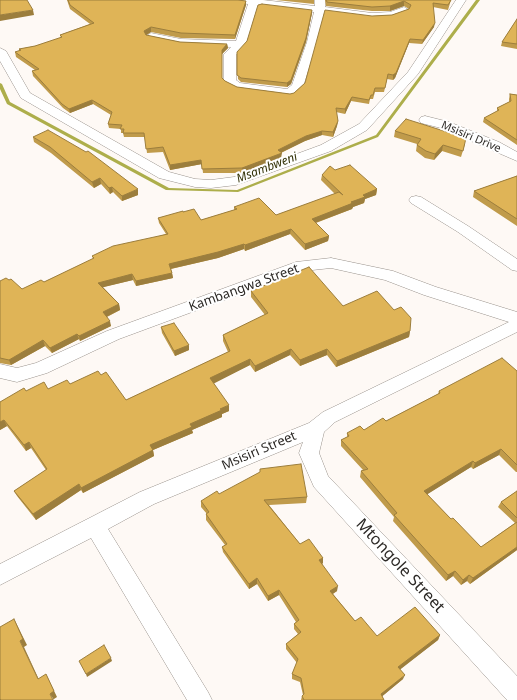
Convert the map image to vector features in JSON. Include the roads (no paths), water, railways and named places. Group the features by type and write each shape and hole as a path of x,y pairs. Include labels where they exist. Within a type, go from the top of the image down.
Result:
{"street":[{"path":"237,0 258,4 320,5 384,16 404,10"},
{"path":"0,51 25,94 164,175 195,183 211,184 236,181 307,155 346,138 363,127 412,74 461,0"},
{"path":"258,4 252,6 240,44 230,54 230,82 237,86 288,93 297,87 312,42 320,5"},
{"path":"151,36 180,42 240,44"},
{"name":"Msisiri Drive","path":"425,120 445,125 494,145 517,157"},
{"path":"416,200 463,229 517,266"},
{"name":"Kambangwa Street","path":"0,371 17,375 41,368 113,335 301,266 331,263 388,275 430,291 517,318"},
{"name":"Msisiri Street","path":"0,575 147,498 316,428 329,417 517,325"},
{"name":"Mtongole Street","path":"316,428 309,453 322,481 517,694"},
{"path":"95,526 200,700"}],"waterway":[{"name":"Msambweni","path":"0,84 8,103 168,189 238,191 377,136 478,0"}]}
